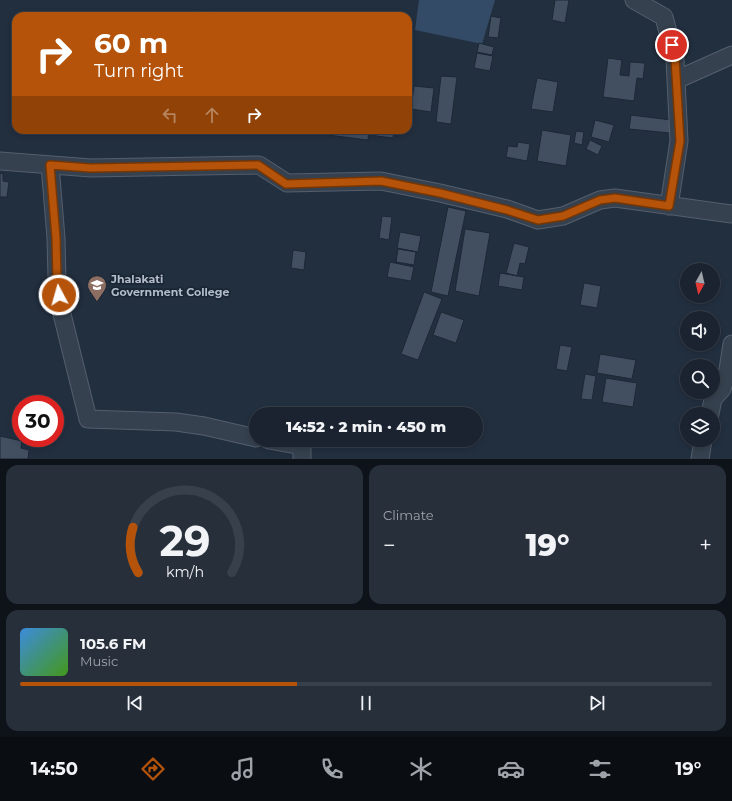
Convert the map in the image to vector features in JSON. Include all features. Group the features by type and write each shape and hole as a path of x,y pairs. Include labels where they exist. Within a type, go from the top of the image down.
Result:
{"street":[{"path":"634,0 664,17 675,58 680,141 669,206"},
{"path":"676,80 732,55"},
{"path":"0,161 91,168 258,165 286,184 381,181 440,193 507,210 538,220 563,216 600,200 615,198 732,214"},
{"path":"50,165 56,238 57,279 61,310 88,419 176,422 204,426 249,436"},
{"path":"711,407 713,399 722,389 728,370 732,344"},
{"path":"302,447 302,459"},
{"path":"700,459 702,447"}],"water":[{"path":"419,0 495,0 482,44 415,30"}],"building":[{"path":"555,0 569,0 565,23 552,20"},
{"path":"196,10 216,12 196,12"},
{"path":"491,16 501,18 498,38 488,37"},
{"path":"479,43 494,47 492,55 477,52"},
{"path":"477,53 493,56 490,71 474,68"},
{"path":"608,58 622,60 620,75 629,76 630,62 645,63 643,79 637,78 634,101 603,97"},
{"path":"441,76 457,77 451,124 436,122"},
{"path":"537,78 558,82 553,112 531,109"},
{"path":"414,86 434,88 431,112 412,109"},
{"path":"631,115 671,120 670,133 629,129"},
{"path":"595,120 614,125 609,142 591,137"},
{"path":"542,130 571,135 566,166 537,161"},
{"path":"576,131 584,132 582,145 574,143"},
{"path":"320,134 369,134 368,140"},
{"path":"376,134 394,134 393,138 376,136"},
{"path":"590,140 602,146 598,155 586,149"},
{"path":"518,142 530,144 527,161 506,157 508,146 517,147"},
{"path":"0,173 3,174 3,181 9,182 7,197 0,197"},
{"path":"448,207 466,211 448,296 431,292"},
{"path":"382,216 392,217 389,240 379,238"},
{"path":"465,229 490,233 479,296 455,291"},
{"path":"400,232 421,236 418,252 397,248"},
{"path":"514,243 529,247 525,264 520,263 517,276 506,273"},
{"path":"398,249 416,252 414,265 396,262"},
{"path":"293,250 306,252 304,270 291,268"},
{"path":"390,262 414,267 411,281 387,277"},
{"path":"500,273 524,277 522,290 498,286"},
{"path":"584,283 601,286 597,308 580,305"},
{"path":"424,292 442,299 418,360 401,354"},
{"path":"441,312 464,320 456,343 433,335"},
{"path":"560,345 572,347 567,371 556,369"},
{"path":"600,354 636,360 632,379 597,373"},
{"path":"585,374 596,376 592,400 581,399"},
{"path":"606,378 637,383 633,407 602,402"},
{"path":"0,436 12,439 12,447 21,447 29,450 28,459 0,459"}],"place":[{"name":"Jhalakati Government College","path":"97,302"}],"route":[{"path":"59,295 50,165 91,168 258,165 286,184 381,181 440,193 507,210 538,220 563,216 600,200 615,198 669,206 680,141 675,58 672,45"}]}
